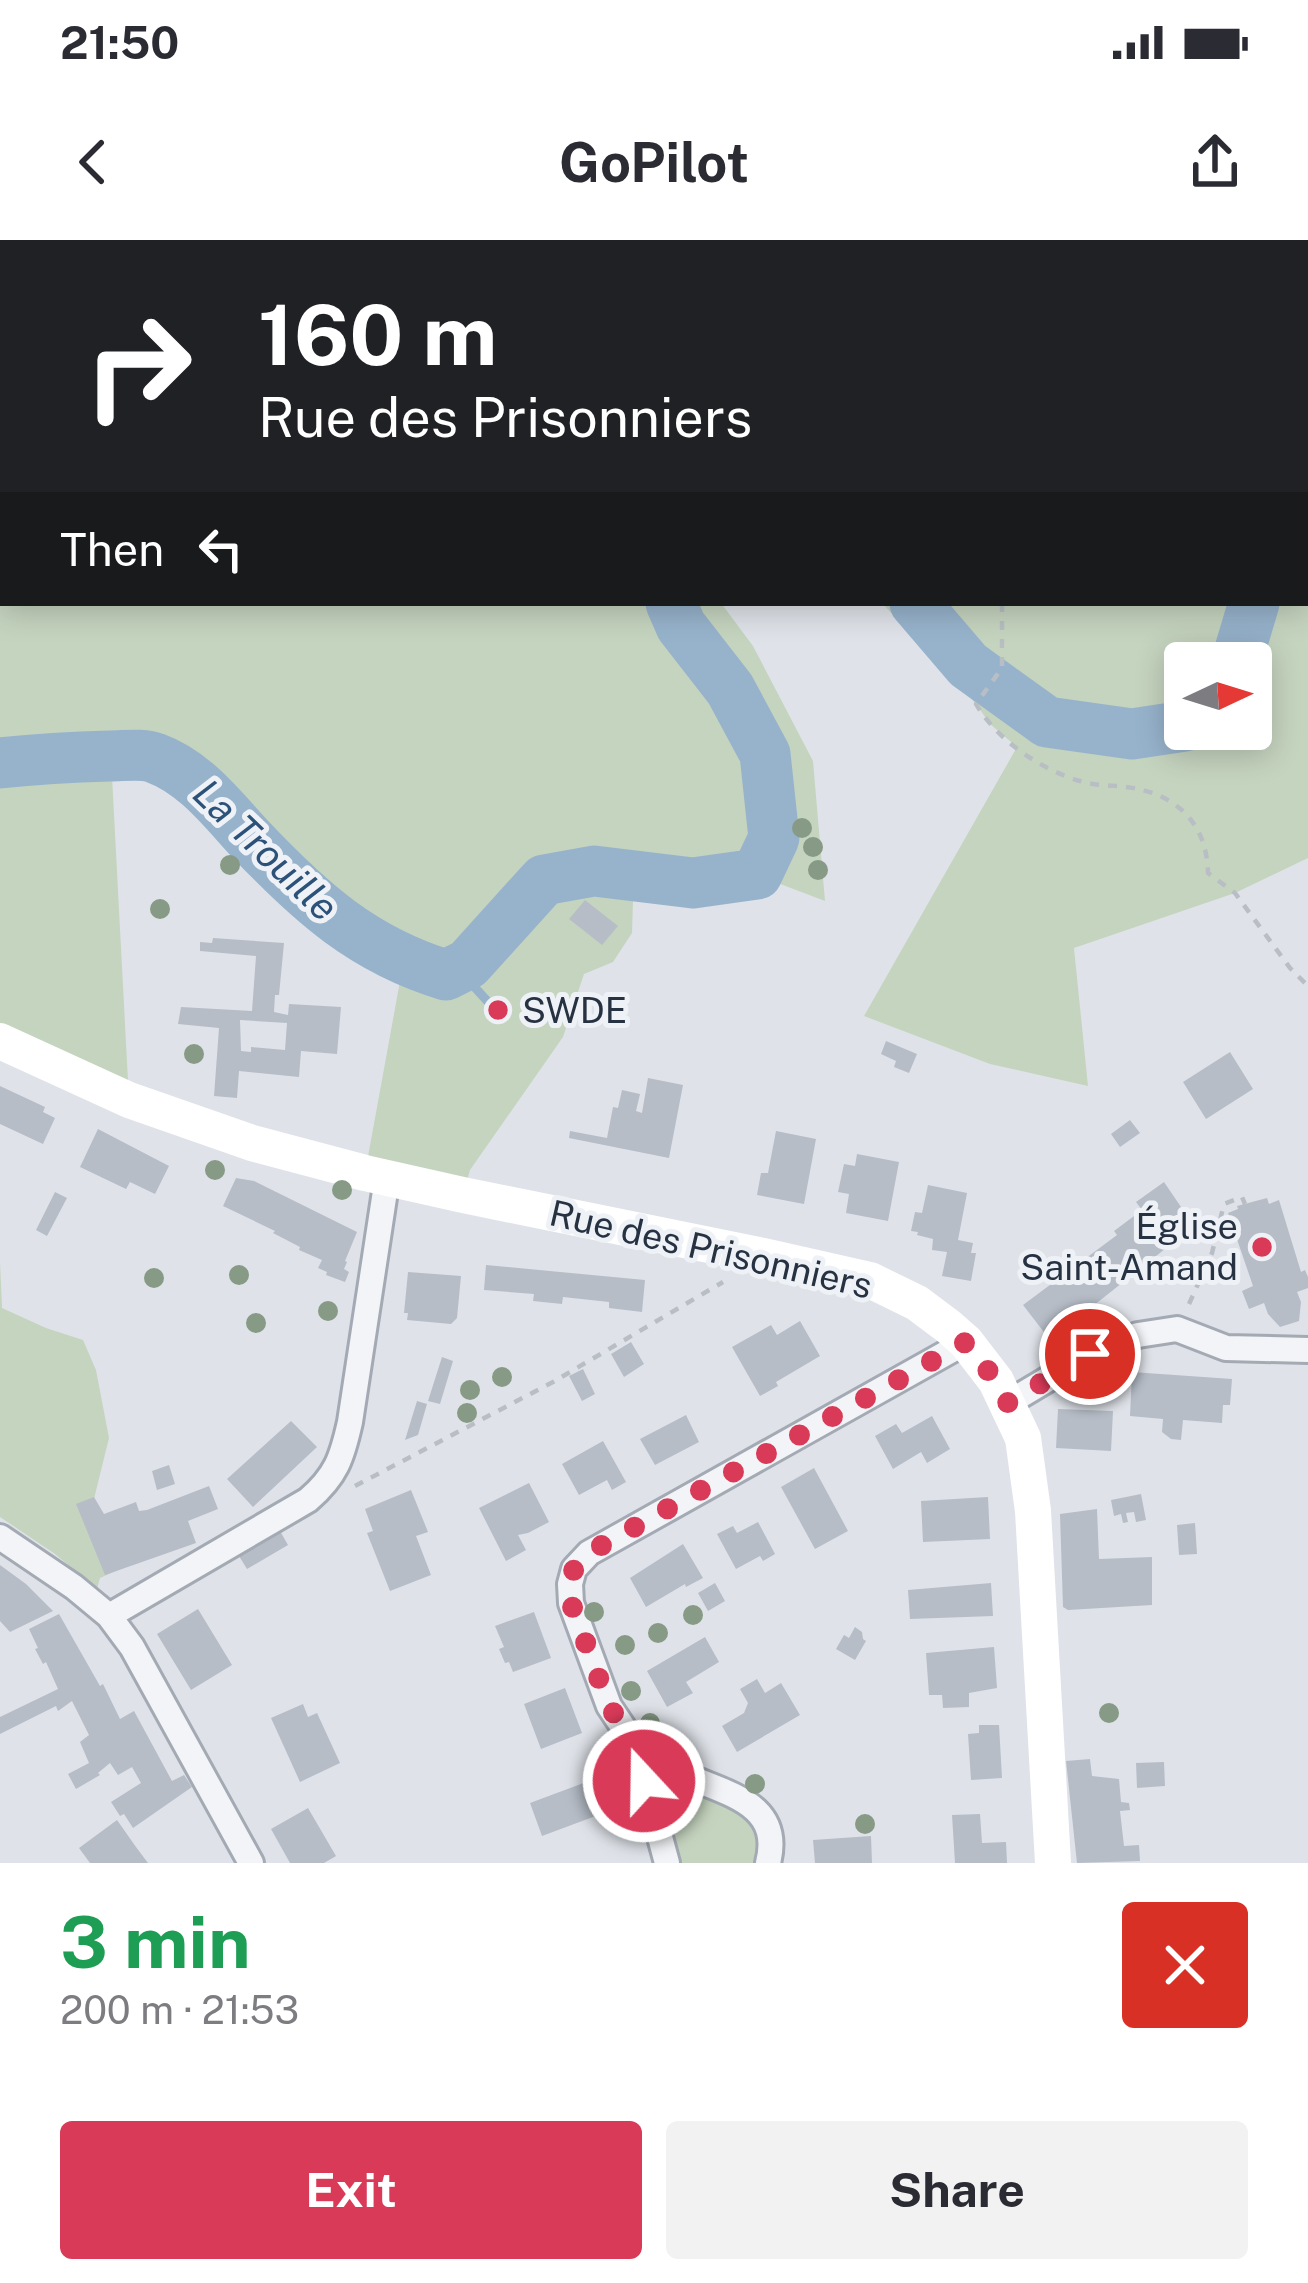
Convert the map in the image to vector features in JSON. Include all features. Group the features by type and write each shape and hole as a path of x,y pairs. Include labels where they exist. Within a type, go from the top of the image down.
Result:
{"street":[{"name":"Rue des Prisonniers","path":"0,1041 129,1100 252,1143 387,1178 870,1280 917,1303 966,1342 996,1381 1023,1438 1033,1511 1053,1863"},
{"path":"109,1616 308,1500 328,1483 343,1455 387,1178"},
{"path":"1008,1403 1090,1354 1138,1335 1177,1329 1226,1348 1308,1350"},
{"path":"667,1863 634,1744 609,1706 571,1603 574,1569 590,1552 966,1342"},
{"path":"0,1537 109,1616 132,1647 251,1863"},
{"path":"634,1744 670,1769 753,1805 771,1833 768,1863"}],"path":[{"path":"1002,606 1002,668 976,704 1002,735 1054,771 1079,781 1158,795 1176,805 1202,834 1208,873 1235,893 1308,986"},
{"path":"1177,1329 1212,1253 1224,1204 1242,1198 1245,1204"},
{"path":"308,1500 354,1486 394,1466 553,1382 736,1275"}],"green space":[{"path":"0,606 723,606 753,646 813,761 825,901 757,875 693,883 619,875 633,901 632,933 613,962 584,974 563,1037 470,1170 463,1195 365,1173 404,959 323,911 191,777 141,772 111,757 129,1100 0,1041"},
{"path":"885,606 1308,606 1308,858 1235,893 1074,948 1088,1086 990,1064 864,1016 1017,747 990,724"},
{"path":"0,1261 2,1308 83,1340 96,1370 109,1438 92,1507 116,1571 100,1578 97,1589 0,1517"},
{"path":"688,1798 717,1801 743,1813 757,1833 754,1863 680,1863 670,1828 674,1814"}],"building":[{"path":"585,900 618,926 602,945 569,919"},
{"path":"213,938 284,943 274,1012 288,1015 289,1004 341,1007 337,1054 301,1051 299,1077 239,1071 237,1098 214,1096 219,1028 178,1024 181,1007 252,1011 256,956 200,951 200,942 212,943","holes":["240,1020 287,1023 285,1050 251,1047 251,1052 241,1051"]},
{"path":"886,1041 917,1054 909,1073 881,1054"},
{"path":"1230,1052 1253,1089 1206,1119 1183,1082"},
{"path":"648,1078 683,1085 669,1158 569,1138 570,1131 607,1138 622,1090 640,1094 636,1111 642,1113"},
{"path":"0,1086 45,1107 43,1112 55,1118 43,1144 0,1124"},
{"path":"1130,1120 1140,1133 1120,1147 1111,1134"},
{"path":"98,1129 169,1166 155,1194 130,1182 126,1189 80,1167"},
{"path":"776,1131 816,1139 804,1204 757,1195 761,1173 768,1173"},
{"path":"857,1154 899,1162 888,1221 846,1213 849,1194 838,1192 844,1164 855,1166"},
{"path":"236,1178 254,1181 357,1232 345,1261 344,1269 349,1272 345,1282 318,1268 322,1260 223,1206"},
{"path":"1164,1182 1194,1226 1050,1340 1023,1305 1117,1235 1114,1231 1142,1210 1136,1202"},
{"path":"928,1185 967,1193 958,1240 973,1243 971,1281 942,1276 947,1252 932,1250 933,1239 911,1231 915,1212 922,1213"},
{"path":"55,1192 67,1198 47,1236 36,1230"},
{"name":"Église Saint-Amand","path":"1267,1198 1269,1204 1279,1200 1301,1272 1305,1270 1308,1277 1308,1288 1297,1292 1299,1321 1280,1327 1264,1303 1249,1309 1242,1291 1253,1286 1228,1213"},
{"path":"486,1265 645,1280 642,1312 609,1308 609,1302 563,1297 562,1304 533,1301 534,1294 484,1290"},
{"path":"408,1272 461,1276 457,1318 451,1324 407,1320"},
{"path":"800,1321 820,1356 760,1396 732,1347 771,1325 777,1335"},
{"path":"631,1342 644,1364 624,1377 611,1354"},
{"path":"442,1357 453,1361 440,1404 428,1401"},
{"path":"583,1369 595,1394 582,1401 569,1376"},
{"path":"1132,1372 1232,1379 1230,1405 1223,1405 1222,1423 1183,1420 1181,1440 1162,1432 1163,1419 1130,1416"},
{"path":"417,1401 427,1404 418,1435 405,1440"},
{"path":"1058,1409 1113,1411 1111,1451 1056,1448"},
{"path":"686,1415 699,1442 655,1465 640,1439"},
{"path":"932,1416 950,1449 927,1463 921,1452 893,1469 875,1436 896,1424 902,1433"},
{"path":"291,1421 317,1447 253,1507 227,1479"},
{"path":"603,1441 626,1482 612,1490 607,1480 579,1495 562,1464"},
{"path":"169,1465 175,1484 157,1490 152,1471"},
{"path":"814,1468 848,1531 815,1549 781,1487"},
{"path":"529,1483 549,1522 518,1535 526,1550 506,1561 479,1508"},
{"path":"209,1486 218,1509 188,1521 196,1543 105,1575 76,1504 94,1497 104,1514 136,1502 139,1511 147,1510"},
{"path":"411,1490 428,1532 416,1536 431,1575 390,1591 367,1533 373,1531 365,1509"},
{"path":"1141,1494 1146,1520 1136,1522 1134,1512 1126,1513 1128,1522 1123,1523 1121,1514 1114,1516 1111,1500"},
{"path":"988,1497 990,1539 923,1542 921,1501"},
{"path":"1097,1509 1099,1559 1152,1557 1152,1605 1063,1607 1060,1514"},
{"path":"758,1522 775,1554 736,1569 717,1534 733,1526 737,1533"},
{"path":"1195,1523 1197,1554 1179,1555 1177,1525"},
{"path":"280,1531 288,1545 247,1569 239,1556"},
{"path":"683,1544 703,1578 646,1607 630,1578"},
{"path":"0,1565 53,1611 10,1632 0,1621"},
{"path":"715,1583 725,1601 708,1611 698,1593"},
{"path":"991,1583 993,1616 910,1619 908,1590"},
{"path":"198,1609 232,1665 191,1690 157,1634"},
{"path":"534,1612 551,1658 513,1672 499,1649 504,1647 495,1626"},
{"path":"59,1614 120,1719 134,1711 172,1781 184,1775 192,1787 133,1828 111,1802 141,1783 132,1767 118,1775 110,1763 76,1789 68,1774 89,1763 80,1742 89,1735 72,1701 0,1734 0,1717 58,1689 29,1629"},
{"path":"855,1627 866,1641 855,1660 836,1649"},
{"path":"705,1637 719,1662 686,1682 693,1693 667,1707 647,1671"},
{"path":"994,1647 997,1688 969,1693 969,1707 943,1708 942,1695 929,1695 926,1653"},
{"path":"757,1679 765,1693 781,1683 800,1715 737,1752 722,1726 744,1713 748,1703 740,1689"},
{"path":"565,1688 582,1733 541,1749 524,1704"},
{"path":"303,1704 308,1717 317,1713 340,1763 300,1782 271,1718"},
{"path":"979,1725 999,1725 1002,1778 971,1780 968,1734 979,1733"},
{"path":"1090,1759 1092,1776 1119,1779 1121,1802 1129,1803 1130,1810 1120,1811 1124,1846 1139,1845 1140,1861 1077,1863 1066,1761"},
{"path":"1164,1762 1165,1786 1137,1788 1136,1763"},
{"path":"597,1778 609,1811 542,1836 530,1803"},
{"path":"308,1808 336,1856 324,1863 290,1863 271,1829"},
{"path":"980,1814 982,1843 1006,1842 1007,1863 955,1863 952,1815"},
{"path":"117,1820 148,1863 90,1863 79,1848"},
{"path":"871,1836 872,1863 815,1863 813,1840"}],"waterway":[{"name":"La Trouille","path":"0,763 139,755 170,765 208,793 274,863 340,922 389,952 446,975 468,964 544,880 594,871 693,883 757,874 774,838 765,754 730,689 681,626 672,606"},
{"name":"La Trouille","path":"918,606 968,665 1047,722 1132,734 1164,729"},
{"name":"La Trouille","path":"1242,642 1253,606"},
{"path":"458,969 490,1004"}],"place":[{"name":"SWDE","path":"498,1010"},
{"name":"Église Saint-Amand","path":"1262,1247"}],"route":[{"path":"644,1781 634,1744 609,1706 571,1603 574,1569 590,1552 966,1342 1008,1403 1090,1354"}]}
